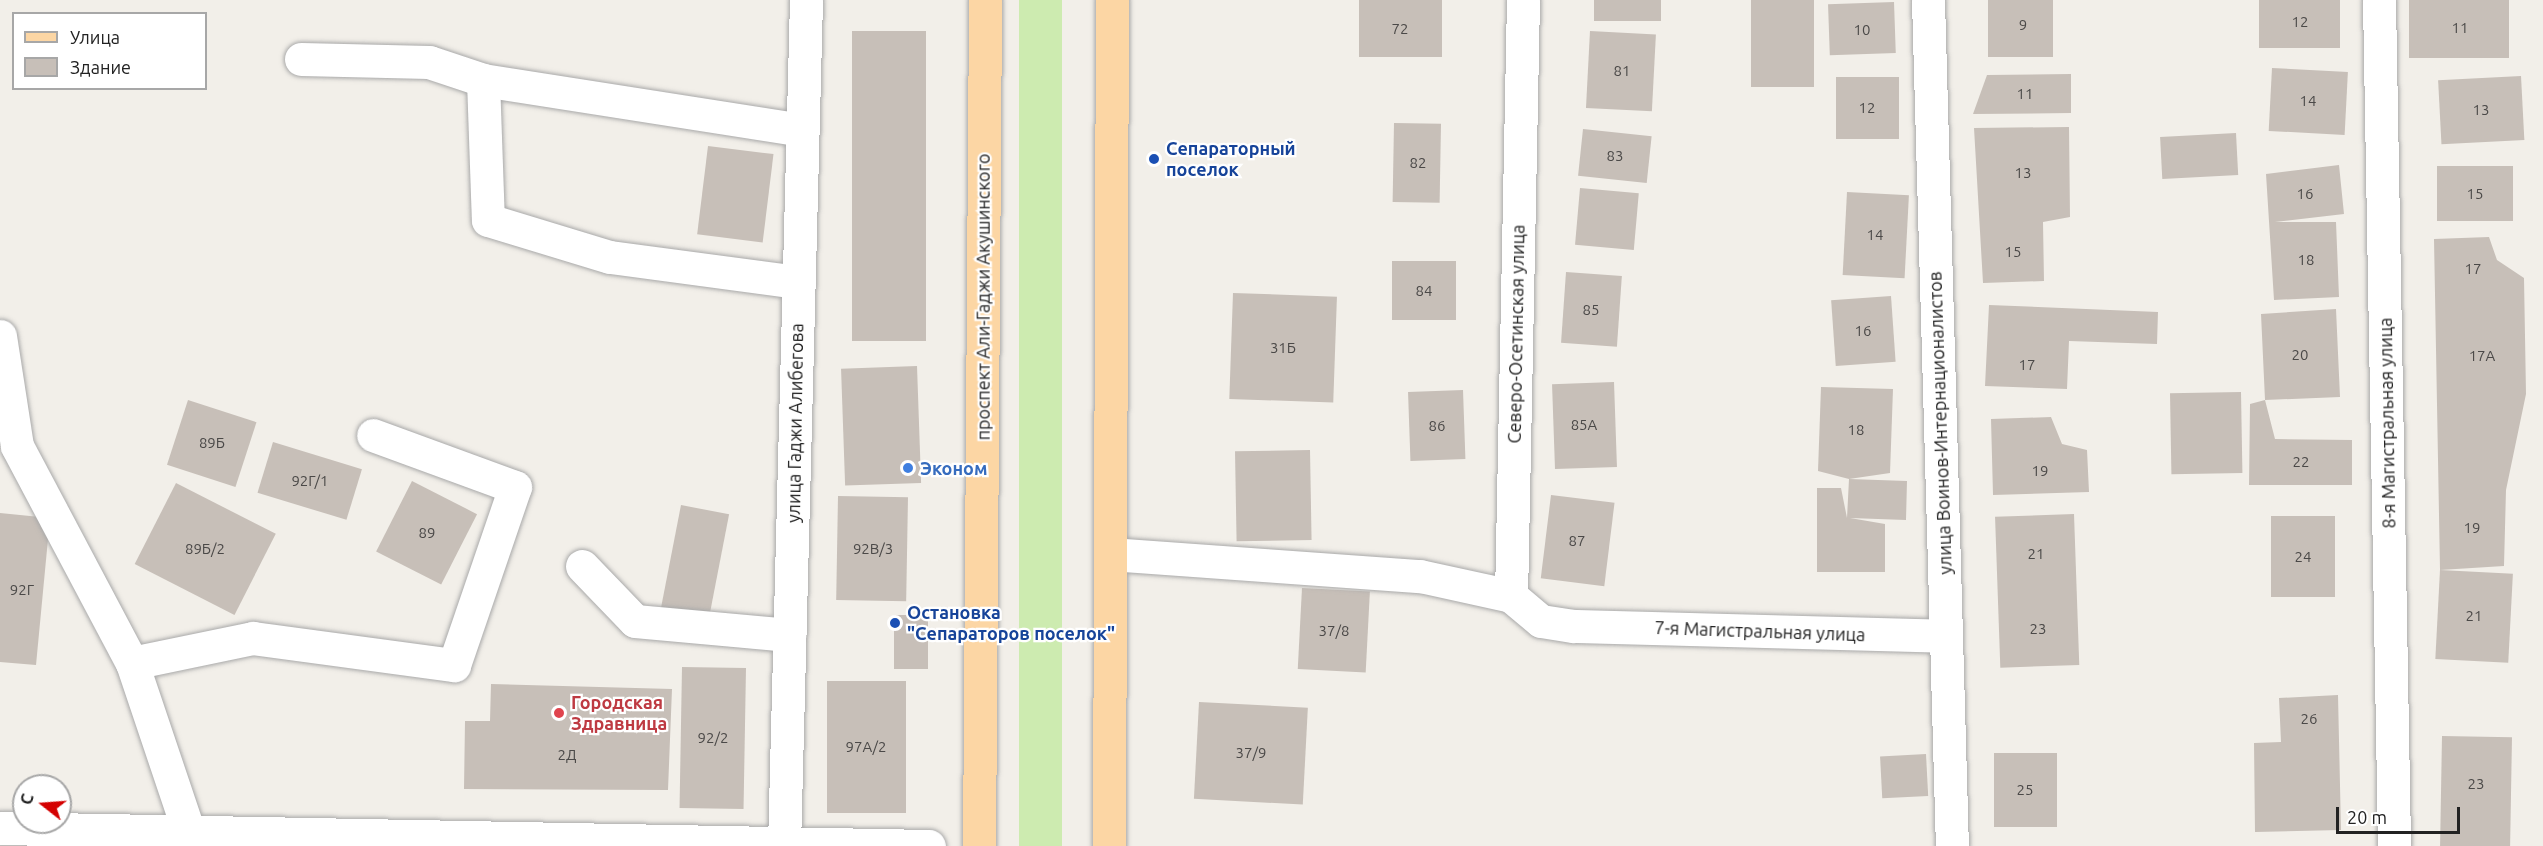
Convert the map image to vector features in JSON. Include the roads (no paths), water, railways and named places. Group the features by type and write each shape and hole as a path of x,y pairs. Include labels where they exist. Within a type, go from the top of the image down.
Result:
{"main road":[{"name":"проспект Али-Гаджи Акушинского","path":"979,846 985,0"},
{"path":"1109,846 1112,0"}],"street":[{"name":"улица Гаджи Алибегова","path":"784,844 806,0"},
{"name":"Северо-Осетинская улица","path":"1511,596 1523,0"},
{"name":"улица Воинов-Интернационалистов","path":"1928,0 1952,846"},
{"name":"8-я Магистральная улица","path":"2379,0 2394,846"},
{"path":"301,59 429,62 483,80 802,130"},
{"path":"483,80 488,220 610,257 798,282"},
{"path":"0,336 9,446 132,663 168,836"},
{"path":"132,663 253,638 454,665 514,487 373,435"},
{"path":"1110,554 1420,576 1511,596"},
{"path":"582,566 635,621 789,635"},
{"name":"7-я Магистральная улица","path":"1511,596 1541,621 1574,626 1946,636"},
{"path":"0,828 112,838 168,836 929,846"}],"place":[{"name":"Сепараторный поселок","path":"1154,159"},
{"name":"Эконом","path":"908,468"},
{"name":"Остановка \"Сепараторов поселок\"","path":"895,623"},
{"name":"Городская Здравница","path":"559,713"}]}
